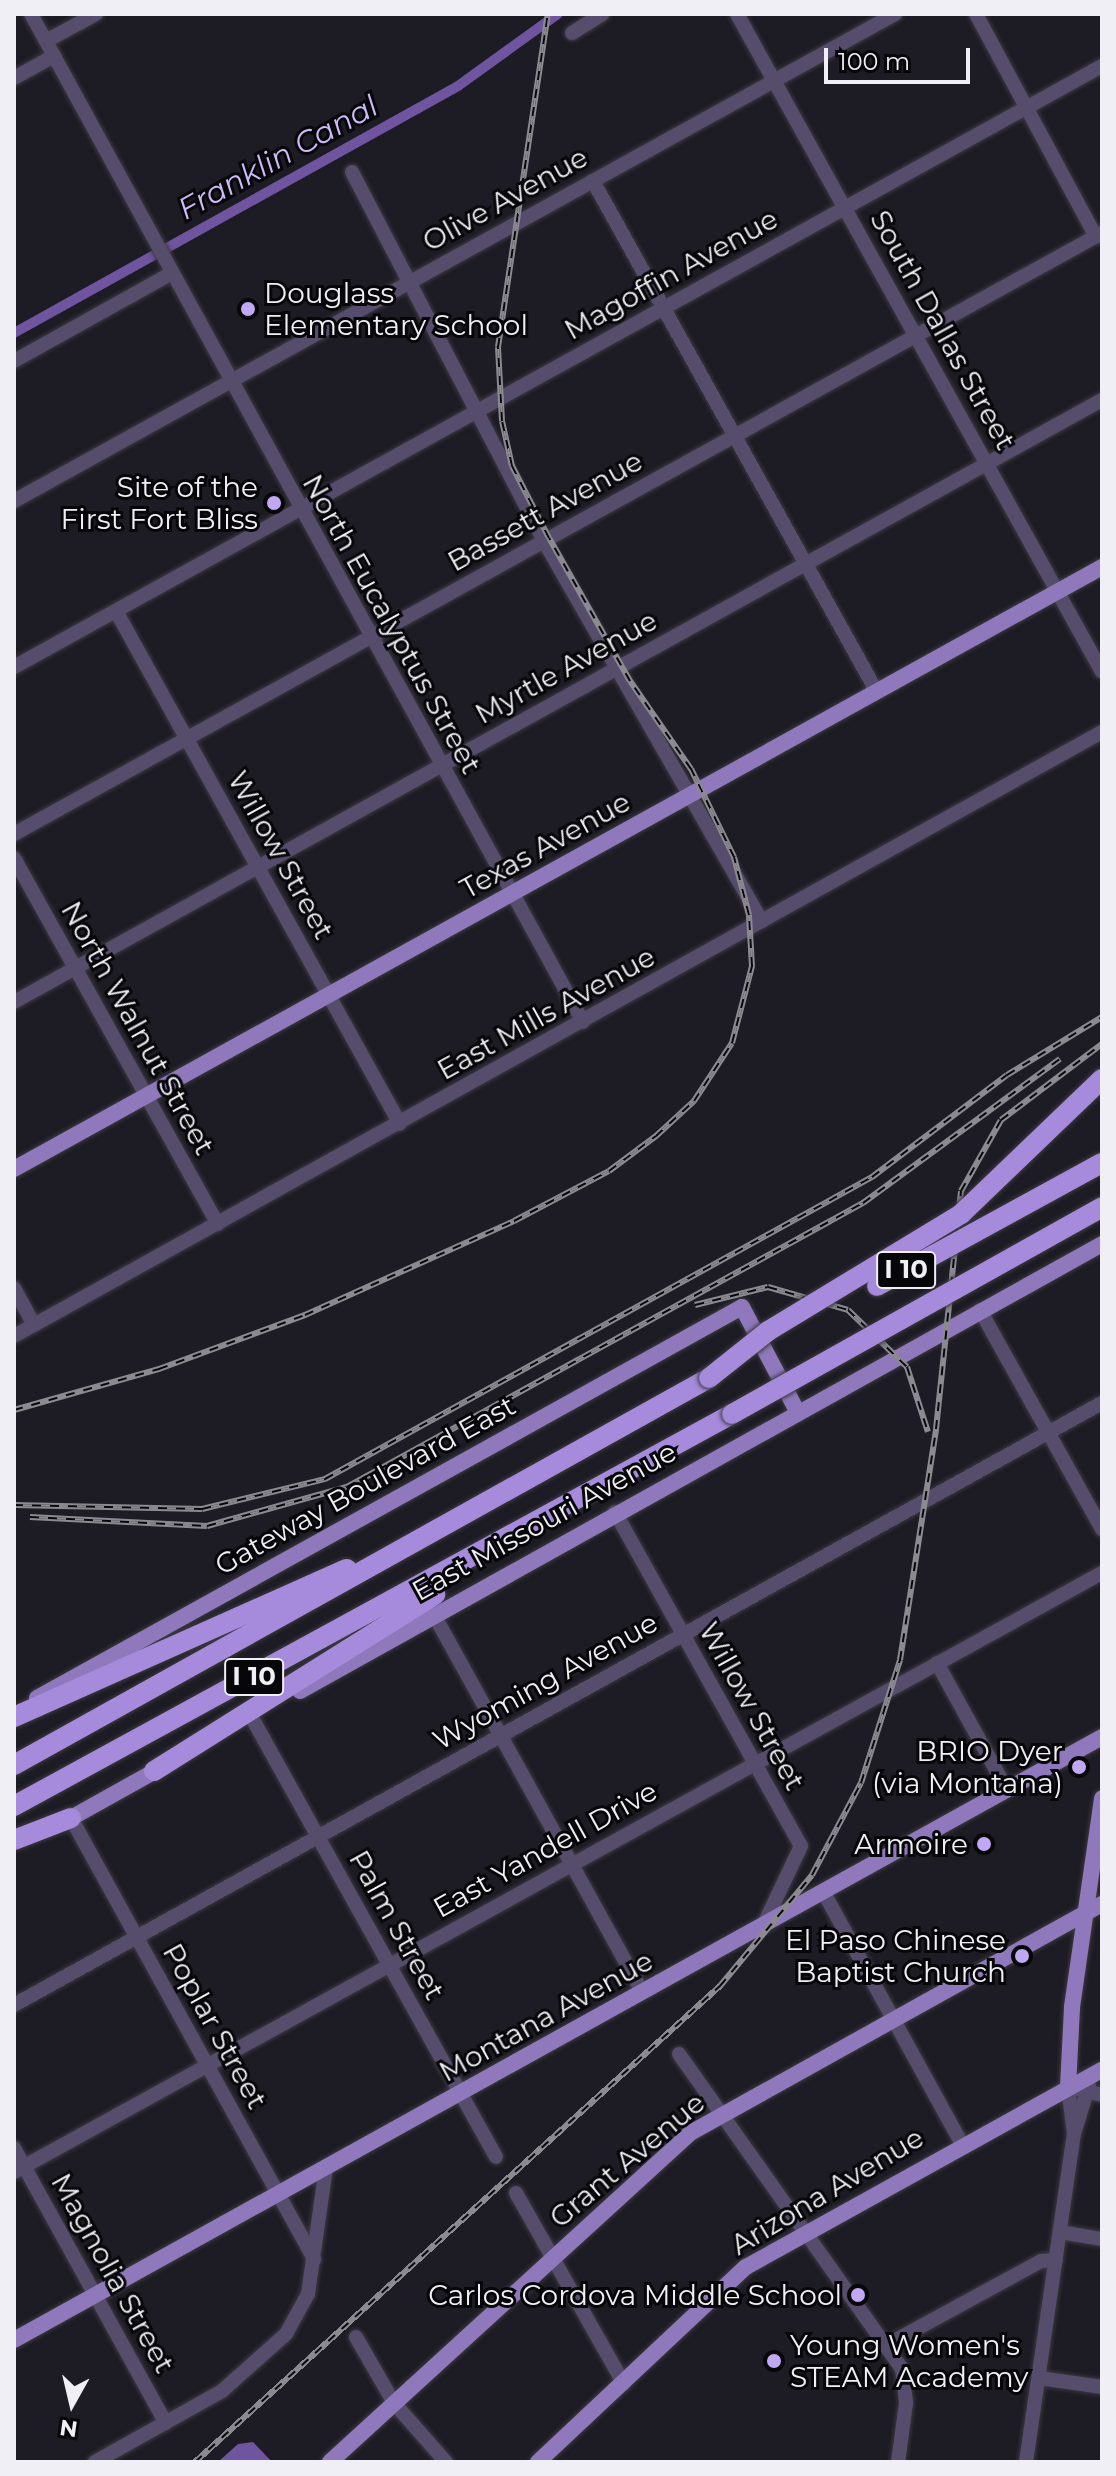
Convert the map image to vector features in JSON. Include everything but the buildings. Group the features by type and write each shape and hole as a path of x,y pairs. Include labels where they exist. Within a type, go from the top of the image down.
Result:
{"highway":[{"path":"709,1378 768,1331 961,1214 1102,1079"},
{"name":"I 10","path":"14,1765 1102,1163"},
{"name":"I 10","path":"14,1806 493,1548 1102,1207"},
{"path":"14,1717 274,1597 418,1542"},
{"path":"154,1771 465,1578 493,1548"},
{"path":"14,1840 71,1818"}],"main road":[{"name":"Texas Avenue","path":"14,1169 1102,567"},
{"name":"East Missouri Avenue","path":"14,1849 252,1718 796,1409 1102,1244"},
{"name":"Gateway Boulevard East","path":"14,1710 742,1307 796,1409"},
{"name":"Montana Avenue","path":"14,2340 1102,1737"},
{"path":"1068,2087 1085,1913 1102,1798"},
{"name":"Grant Avenue","path":"330,2462 552,2257 719,2114 1102,1904"},
{"name":"Arizona Avenue","path":"538,2462 624,2384 710,2294 802,2231 961,2142 1068,2087 1095,2083"}],"street":[{"name":"North Eucalyptus Street","path":"31,14 369,638 583,1022"},
{"path":"46,41 96,14"},
{"path":"572,33 603,14"},
{"name":"South Dallas Street","path":"737,14 1102,672"},
{"name":"Olive Avenue","path":"14,501 895,14"},
{"path":"976,14 1099,235"},
{"path":"14,78 54,56"},
{"name":"Magoffin Avenue","path":"14,667 1102,66"},
{"path":"352,172 481,409 544,541 762,921"},
{"path":"593,181 877,692"},
{"name":"Bassett Avenue","path":"14,834 1099,235"},
{"path":"14,361 161,257"},
{"name":"Myrtle Avenue","path":"14,1002 1102,400"},
{"name":"Willow Street","path":"116,611 400,1124"},
{"name":"East Mills Avenue","path":"14,1336 1102,732"},
{"name":"North Walnut Street","path":"14,858 144,1097 218,1224"},
{"path":"14,1288 34,1325"},
{"path":"980,1310 1102,1529"},
{"name":"Wyoming Avenue","path":"14,2005 1102,1403"},
{"name":"Willow Street","path":"615,1512 801,1853 763,1926"},
{"name":"East Yandell Drive","path":"19,2169 1102,1573"},
{"path":"433,1613 642,1992"},
{"path":"937,1663 1007,1790"},
{"name":"Palm Street","path":"252,1718 496,2157"},
{"name":"Poplar Street","path":"71,1818 314,2259"},
{"path":"824,1893 961,2142"},
{"path":"679,2054 885,2346 907,2389 898,2462"},
{"path":"1026,2462 1074,2134 1095,2083"},
{"path":"1068,2087 1074,2134"},
{"name":"Magnolia Street","path":"14,2148 19,2169 96,2294 166,2423"},
{"path":"95,2462 222,2391 286,2334 304,2306 314,2259 326,2167"},
{"path":"516,2193 624,2384"},
{"path":"1060,2232 1102,2239"},
{"path":"885,2346 1041,2261 1056,2260"},
{"path":"356,2337 394,2403 446,2462"},
{"path":"1039,2378 1102,2387"}],"shaded area":[{"path":"253,2442 272,2462 218,2462 238,2444"}],"waterway":[{"name":"Franklin Canal","path":"14,333 458,86 558,14"}],"railway":[{"path":"14,1410 159,1369 305,1315 514,1221 609,1171 656,1136 694,1101 732,1043 752,966 749,915 734,857 691,769 630,681 549,538 512,466 502,421 498,347 548,14"},
{"path":"14,1505 202,1509 325,1479 872,1177 1007,1075 1102,1017"},
{"path":"195,2462 720,1986 812,1875 861,1783 900,1660 936,1429 961,1191 1001,1120 1102,1044"},
{"path":"30,1517 207,1526 347,1487 863,1203 1060,1059"},
{"path":"695,1305 768,1287 848,1310 907,1367 928,1432"}],"place":[{"name":"Douglass Elementary School","path":"248,309"},
{"name":"Site of the First Fort Bliss","path":"274,503"},
{"name":"BRIO Dyer (via Montana)","path":"1079,1767"},
{"name":"Armoire","path":"984,1844"},
{"name":"El Paso Chinese Baptist Church","path":"1022,1956"},
{"name":"Carlos Cordova Middle School","path":"858,2295"},
{"name":"Young Women's STEAM Academy","path":"774,2361"}]}
